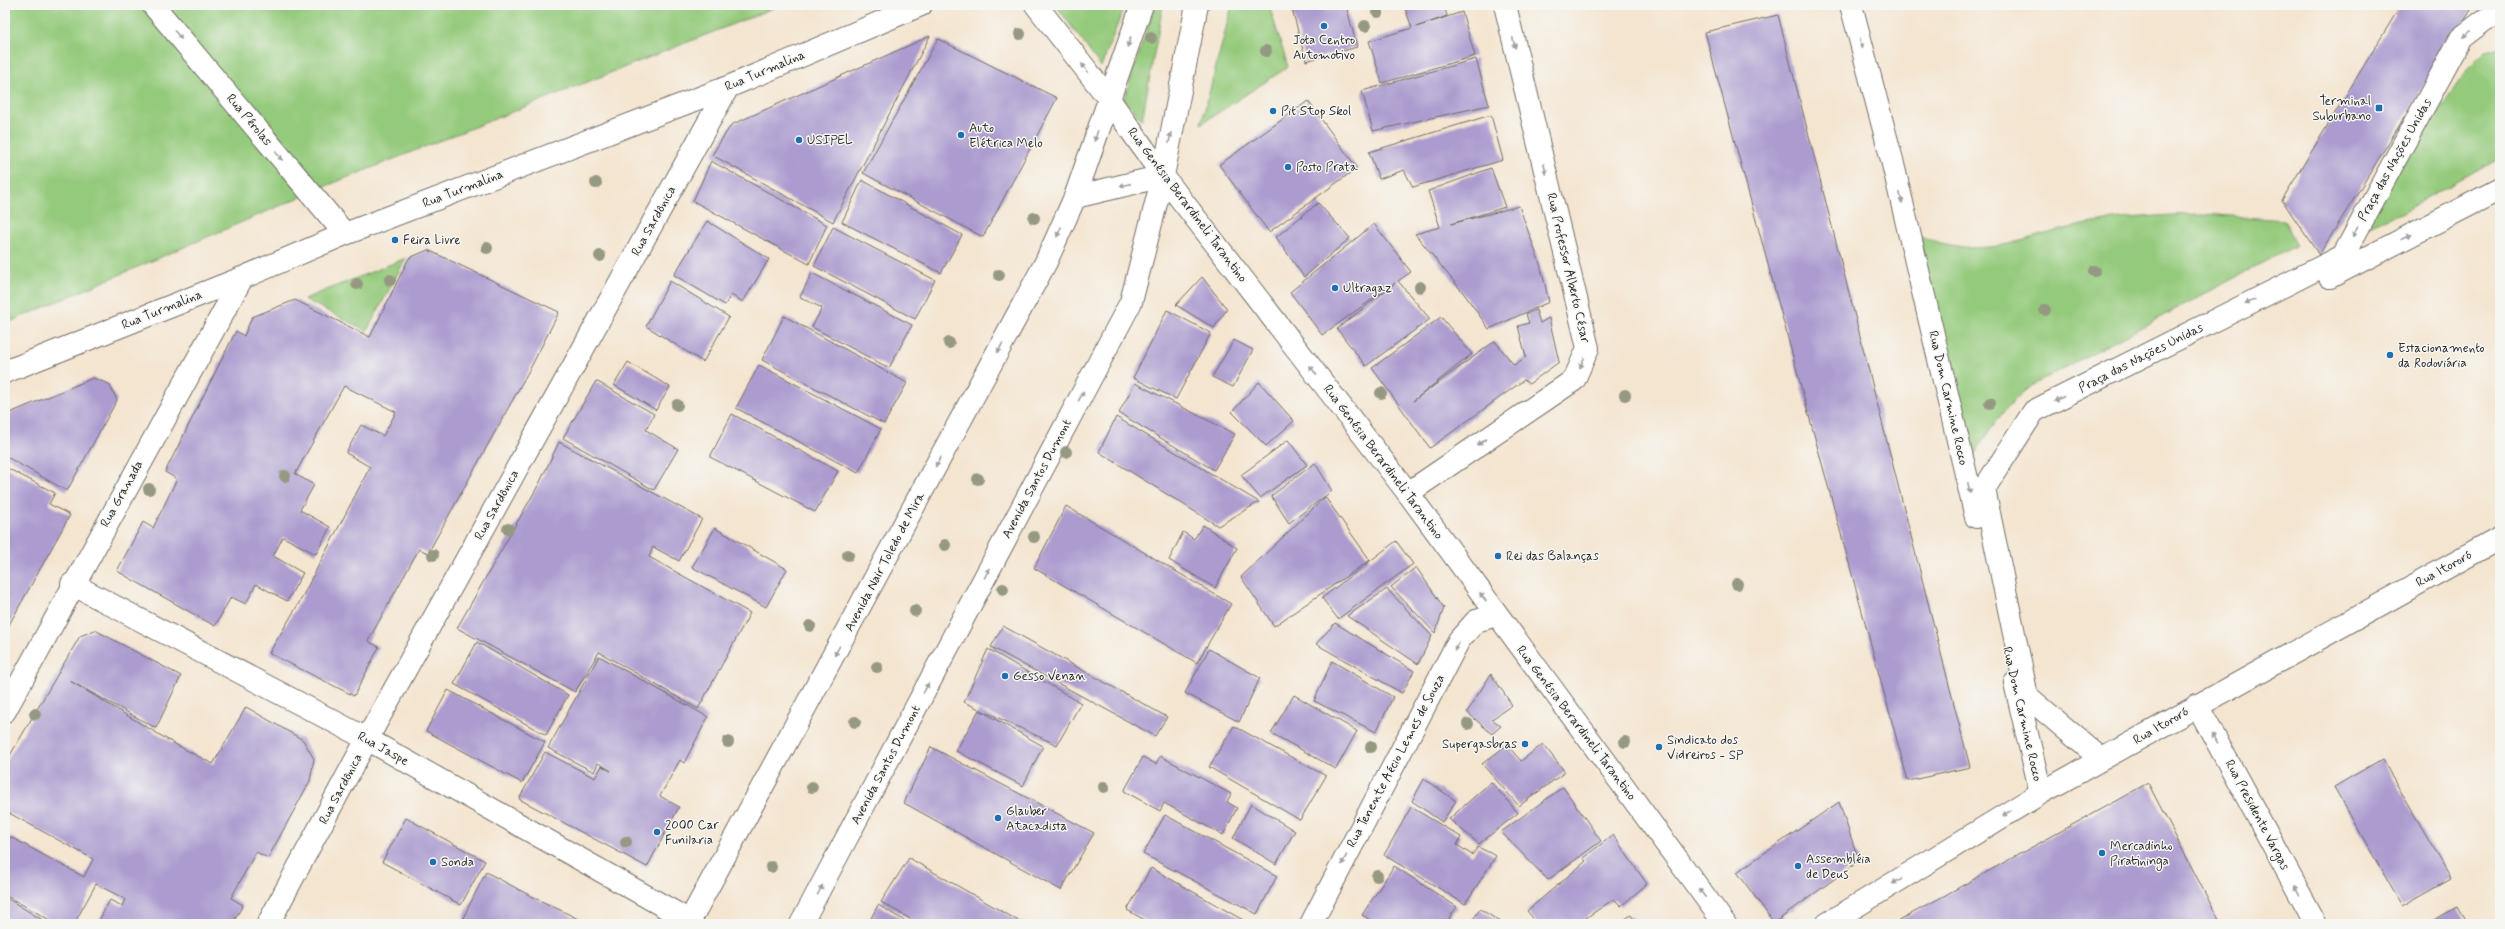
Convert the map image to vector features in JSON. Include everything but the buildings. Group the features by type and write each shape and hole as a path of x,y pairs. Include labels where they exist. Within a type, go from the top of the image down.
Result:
{"street":[{"name":"Rua Pérolas","path":"152,5 345,234"},
{"name":"Rua Turmalina","path":"5,372 242,278 345,234 728,87 920,5"},
{"name":"Rua Genésia Berardineli Tarantino","path":"1036,5 1109,99 1163,176 1408,492 1497,616 1725,924"},
{"path":"1109,99 1142,5"},
{"name":"Avenida Santos Dumont","path":"801,924 1131,302 1163,176 1197,5"},
{"name":"Rua Professor Alberto César","path":"1408,492 1574,380 1588,348 1505,5"},
{"name":"Rua Dom Carmine Rocco","path":"1850,5 1892,160 2041,793"},
{"name":"Praça das Nações Unidas","path":"2101,759 2027,696 1984,489 2034,412 2343,256 2461,38 2486,20 2500,15"},
{"name":"Rua Sardônica","path":"268,924 367,739 728,87"},
{"name":"Avenida Nair Toledo de Mira","path":"689,923 1046,262 1075,197 1109,99"},
{"path":"1075,197 1163,176"},
{"path":"2322,281 2500,188"},
{"name":"Rua Granada","path":"5,711 72,584 242,278"},
{"name":"Rua Itororó","path":"1827,924 2041,793 2500,538"},
{"name":"Rua Jaspe","path":"72,584 367,739 689,923"},
{"name":"Rua Tenente Aécio Lemes de Souza","path":"1311,924 1460,640 1476,622 1497,616"},
{"name":"Rua Presidente Vargas","path":"2197,705 2316,924"}],"green space":[{"path":"5,5 781,5 326,186 5,324"},
{"path":"1056,5 1125,5 1101,67"},
{"path":"1155,5 1163,5 1142,120 1124,99"},
{"path":"1232,5 1269,5 1288,67 1201,124"},
{"path":"2500,45 2500,157 2403,212 2361,229 2393,177 2467,70 2487,50"},
{"path":"2205,214 2284,220 2297,245 2032,385 2005,410 1997,420 1983,440 1971,462 1919,236 1963,247 1982,248 2000,246 2055,231 2110,220"},
{"path":"406,258 367,331 304,299"}],"place":[{"name":"Jota Centro Automotivo","path":"1324,26"},
{"name":"Terminal Suburbano","path":"2379,108"},
{"name":"Pit Stop Skol","path":"1273,111"},
{"name":"Auto Elétrica Melo","path":"961,135"},
{"name":"USIPEL","path":"799,140"},
{"name":"Posto Prata","path":"1288,167"},
{"name":"Feira Livre","path":"395,240"},
{"name":"Ultragaz","path":"1335,288"},
{"name":"Estacionamento da Rodoviária","path":"2390,355"},
{"name":"Rei das Balanças","path":"1498,556"},
{"name":"Gesso Venan","path":"1005,676"},
{"name":"Supergasbras","path":"1525,744"},
{"name":"Sindicato dos Vidreiros - SP","path":"1659,747"},
{"name":"Glauber Atacadista","path":"998,818"},
{"name":"2000 Car Funilaria","path":"657,832"},
{"name":"Mercadinho Piratininga","path":"2102,853"},
{"name":"Sonda","path":"433,862"},
{"name":"Assembléia de Deus","path":"1798,866"}]}
